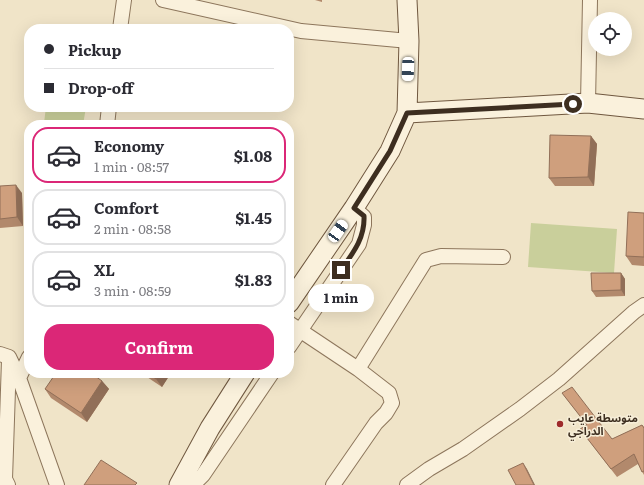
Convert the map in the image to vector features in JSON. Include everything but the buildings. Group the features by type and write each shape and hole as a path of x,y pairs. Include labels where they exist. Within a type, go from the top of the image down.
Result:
{"main road":[{"path":"294,289 354,208 390,151 407,113 409,41 407,0"},
{"path":"407,113 588,104 644,109"},
{"path":"179,485 210,428 241,378"}],"street":[{"path":"121,24 124,0"},
{"path":"163,0 269,24"},
{"path":"588,104 590,0"},
{"path":"294,30 409,41"},
{"path":"333,485 376,423 386,413 392,403 389,393 358,369 294,327 359,244 364,224 364,216 354,208"},
{"path":"358,369 426,260 441,256 503,257"},
{"path":"406,485 429,469 463,449 525,405 559,379 634,312 644,305"},
{"path":"5,356 19,378 57,485"},
{"path":"4,482 5,356"},
{"path":"19,378 24,367"},
{"path":"190,485 203,475 269,378"}],"green space":[{"path":"45,112 85,112 84,120 44,120"},
{"path":"531,223 617,229 614,273 528,267"}],"place":[{"name":"متوسطة عايب الدراجي","path":"560,424"}],"route":[{"path":"341,270 359,244 363,233 364,216 354,208 390,151 407,113 573,104"}]}
